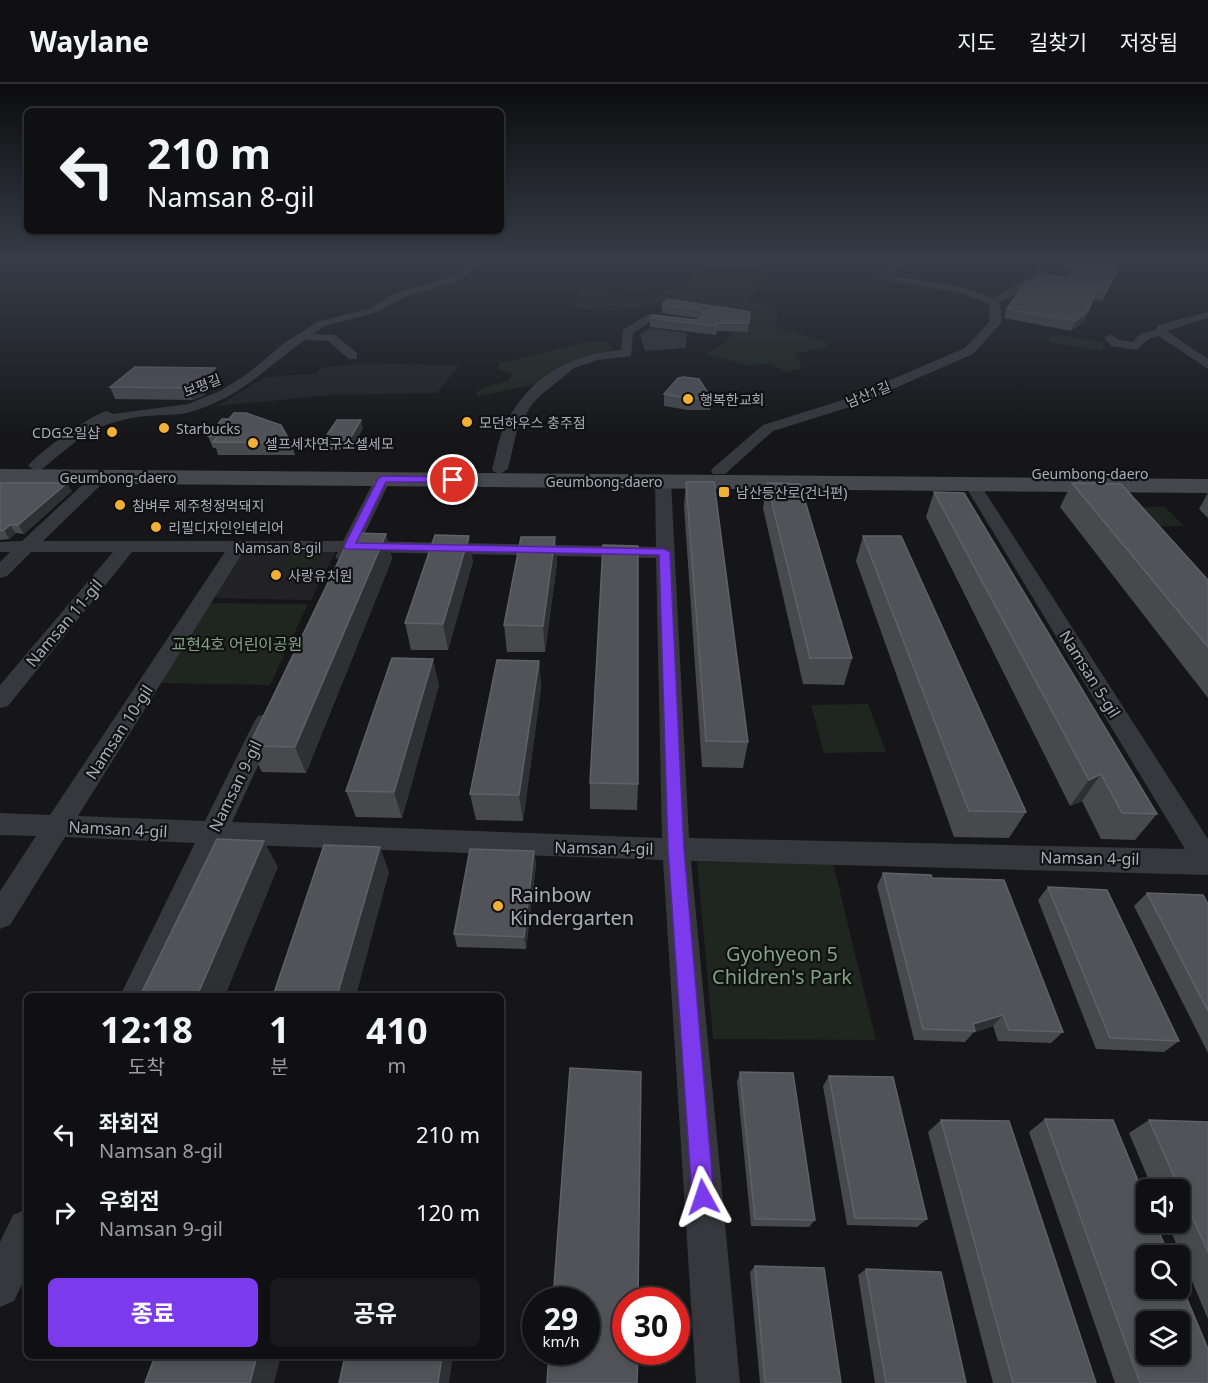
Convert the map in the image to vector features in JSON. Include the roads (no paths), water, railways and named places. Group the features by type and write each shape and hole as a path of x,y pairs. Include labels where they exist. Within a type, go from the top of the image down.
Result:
{"street":[{"name":"보평길","path":"92,423 138,412 190,408 225,394 252,378 287,347 306,337 321,324 345,318"},
{"path":"500,469 510,430 526,402 569,365 597,356 627,353 627,332 649,318"},
{"path":"655,318 697,323"},
{"name":"남산1길","path":"719,471 768,428 851,402 973,349 996,322 996,318"},
{"path":"1161,332 1162,327 1171,323 1196,318"},
{"path":"1110,338 1114,343 1136,346 1145,336 1161,332 1208,364"},
{"path":"306,337 331,338 353,356"},
{"path":"36,466 92,423 116,409"},
{"name":"Geumbong-daero","path":"0,465 1208,474"},
{"name":"Geumbong-daero","path":"0,476 1208,486"},
{"path":"0,572 100,477"},
{"path":"334,578 382,479"},
{"path":"663,481 676,849 718,1383"},
{"name":"Namsan 5-gil","path":"972,484 1208,861"},
{"name":"Namsan 8-gil","path":"0,548 27,546 349,546 664,552"},
{"name":"Namsan 11-gil","path":"0,700 127,547"},
{"name":"Namsan 10-gil","path":"0,916 237,547"},
{"name":"Namsan 9-gil","path":"137,993 274,705"},
{"name":"Namsan 4-gil","path":"0,824 565,847 1208,861"},
{"path":"0,1287 24,1235"}],"place":[{"name":"행복한교회","path":"688,399"},
{"name":"모던하우스 충주점","path":"467,422"},
{"name":"Starbucks","path":"164,428"},
{"name":"CDG오일샵","path":"112,432"},
{"name":"셀프세차연구소셀세모","path":"253,443"},
{"name":"남산등산로(건너편)","path":"724,492"},
{"name":"참벼루 제주청정먹돼지","path":"120,505"},
{"name":"리필디자인인테리어","path":"156,527"},
{"name":"사랑유치원","path":"276,575"},
{"name":"Rainbow Kindergarten","path":"498,906"}],"park label":[{"name":"교현4호 어린이공원","path":"237,644"},
{"name":"Gyohyeon 5 Children's Park","path":"782,964"}]}
